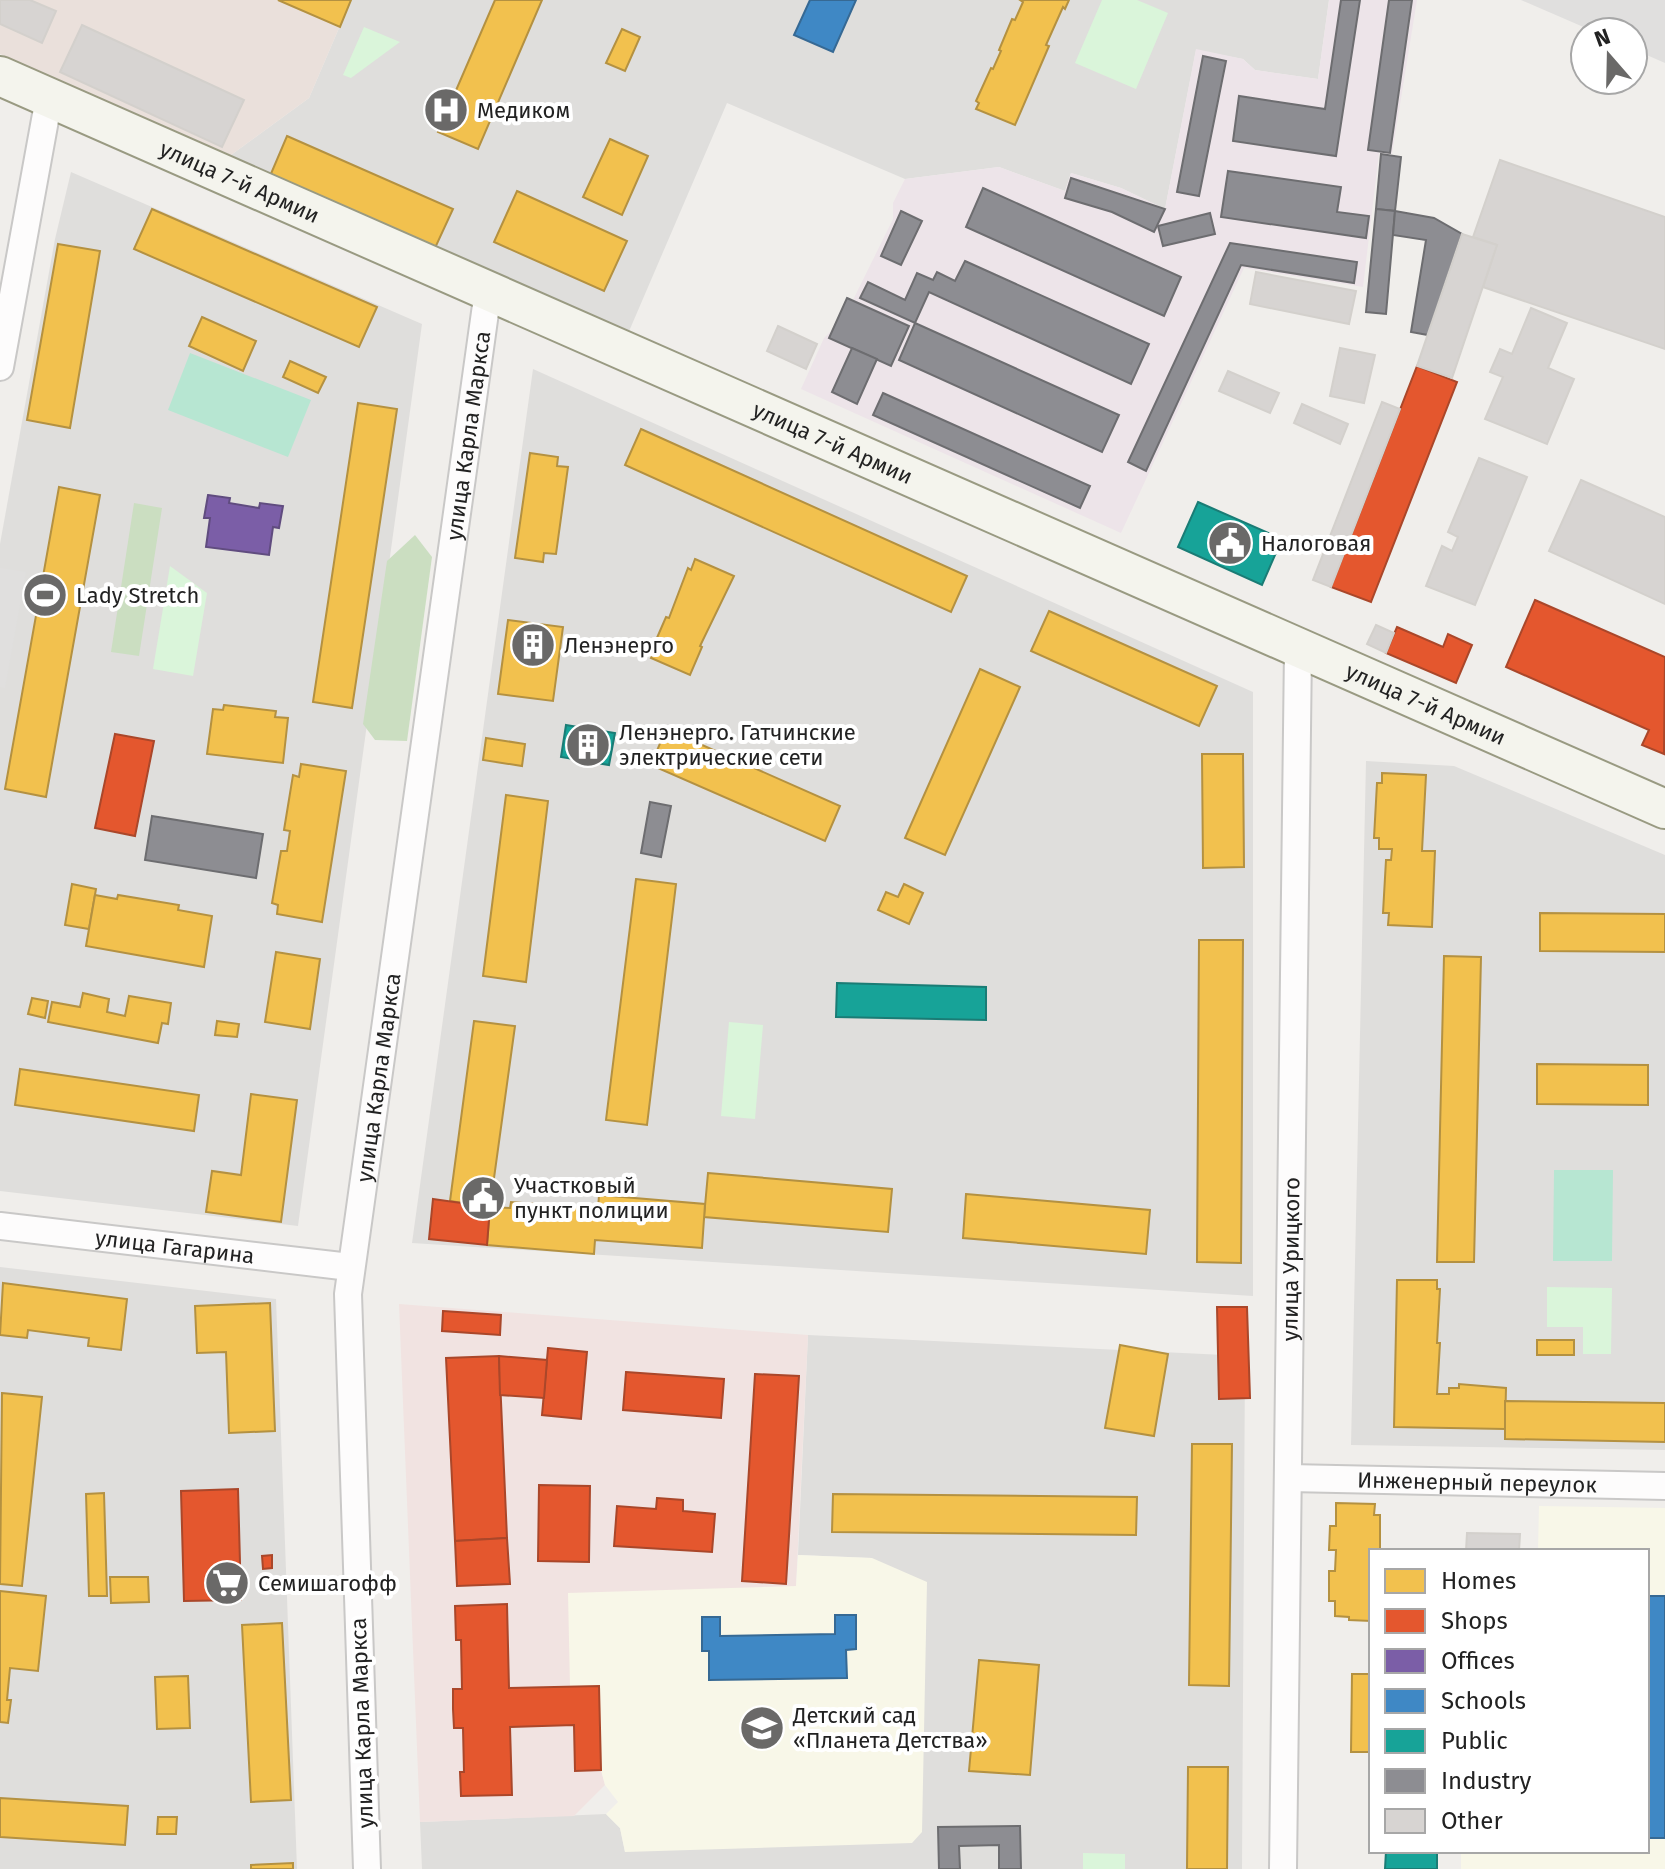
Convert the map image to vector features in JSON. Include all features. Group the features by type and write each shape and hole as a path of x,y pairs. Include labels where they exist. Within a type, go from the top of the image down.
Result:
{"street":[{"name":"улица 7-й Армии","path":"0,76 1665,809"},
{"path":"0,367 49,98"},
{"name":"улица Карла Маркса","path":"367,1869 352,1451 350,1267 488,291"},
{"name":"улица Урицкого","path":"1283,1869 1298,649"},
{"name":"улица Гагарина","path":"0,1226 350,1267"},
{"name":"Инженерный переулок","path":"1289,1478 1665,1486"}],"shaded area":[{"path":"0,0 351,0 309,98 231,155 0,54"},
{"path":"351,0 1329,0 1318,79 1255,70 1243,59 1196,50 1165,209 1121,188 1071,173 1065,191 999,167 905,179 727,103 627,336 255,171 231,155 309,98"},
{"path":"1329,0 1417,0 1392,154 1379,153 1363,287 1244,268 1121,533 801,389 824,338 832,330 847,298 853,300 893,219 893,203 905,179 999,167 1065,191 1071,173 1121,188 1165,209 1196,49 1243,59 1255,70 1318,79"},
{"path":"1521,0 1665,0 1665,63 1649,56 1649,16 1569,16 1569,21"},
{"path":"71,172 422,324 298,1226 0,1191 0,544 55,239"},
{"path":"533,369 1253,692 1253,1296 412,1243"},
{"path":"0,568 26,572 5,688 0,687"},
{"path":"1366,761 1454,766 1665,855 1665,1450 1351,1445"},
{"path":"0,1267 276,1299 297,1869 0,1869"},
{"path":"399,1304 808,1335 796,1586 570,1686 599,1686 601,1770 605,1785 574,1816 420,1822"},
{"path":"808,1335 1245,1356 1242,1869 422,1869 420,1822 606,1814 620,1828 625,1852 872,1558 798,1555"},
{"path":"1539,1506 1665,1508 1665,1869 1461,1869 1461,1853 1649,1853 1649,1549 1538,1549"},
{"name":"Детский сад «Планета Детства»","path":"798,1555 872,1558 927,1582 922,1832 912,1843 625,1852 620,1828 606,1814 618,1802 605,1785 601,1770 599,1686 570,1686 568,1593 796,1586"}],"green space":[{"path":"1102,0 1137,0 1168,13 1136,89 1075,63"},
{"path":"364,27 400,42 351,78 343,75"},
{"path":"190,353 311,400 288,457 168,410"},
{"path":"134,503 162,508 139,656 111,652"},
{"path":"415,535 432,557 407,741 375,740 363,724 387,561"},
{"path":"170,566 207,593 193,676 153,669"},
{"path":"729,1022 763,1025 755,1119 721,1116"},
{"path":"1554,1170 1613,1170 1612,1261 1553,1261"},
{"path":"1547,1287 1612,1288 1611,1354 1583,1354 1583,1327 1547,1327"},
{"path":"1083,1853 1125,1854 1125,1869 1083,1869"}],"building: Homes":[{"path":"278,0 351,0 340,27"},
{"path":"495,0 542,0 478,149 438,132"},
{"path":"1020,0 1069,0 1046,45 1049,46 1015,125 976,109 979,103 976,101 1001,51 1012,19 1015,20 1023,2"},
{"path":"622,29 640,37 625,71 606,63"},
{"path":"287,136 453,209 435,248 270,176"},
{"path":"610,139 648,156 622,215 583,197"},
{"path":"517,191 627,241 604,291 494,242"},
{"path":"152,209 377,307 359,347 134,249"},
{"path":"58,244 100,251 70,428 27,420"},
{"path":"202,317 256,341 243,371 189,346"},
{"path":"290,361 326,377 318,393 283,377"},
{"path":"358,403 397,409 352,708 313,702"},
{"path":"641,429 967,576 951,612 625,465"},
{"path":"530,453 558,457 557,466 568,467 556,554 544,553 543,562 515,558"},
{"path":"59,487 100,495 46,797 5,789"},
{"path":"695,559 734,576 700,646 690,675 651,658 666,617 669,618 688,568 691,570"},
{"path":"1049,611 1217,686 1199,726 1031,651"},
{"name":"Ленэнерго","path":"508,620 563,627 553,701 498,694"},
{"path":"980,669 1020,687 945,855 905,838"},
{"path":"224,705 276,711 275,717 288,718 283,763 207,754 213,709 223,710"},
{"path":"666,729 840,806 825,841 651,765"},
{"path":"486,738 525,744 522,766 483,760"},
{"path":"1202,754 1243,754 1244,867 1203,868"},
{"path":"301,764 346,771 322,922 277,914 278,905 272,903 281,851 287,851 290,831 284,830 293,775 299,777"},
{"path":"1382,773 1426,775 1422,851 1435,851 1432,927 1388,925 1389,913 1383,913 1386,860 1391,860 1392,849 1379,849 1379,838 1374,838 1377,783 1382,783"},
{"path":"506,795 548,801 526,982 483,976"},
{"path":"636,879 676,884 647,1125 606,1120"},
{"path":"72,884 96,889 89,929 65,925"},
{"path":"904,884 923,893 909,924 878,910 886,892 898,897"},
{"path":"95,895 117,899 118,895 179,905 178,910 212,916 204,967 86,946"},
{"path":"1540,913 1665,914 1665,952 1540,951"},
{"path":"1199,940 1243,940 1241,1263 1197,1262"},
{"path":"276,952 320,959 310,1029 265,1022"},
{"path":"1444,956 1481,957 1474,1262 1437,1262"},
{"path":"83,993 109,999 107,1012 125,1016 129,996 171,1003 168,1024 162,1023 158,1043 48,1022 52,1002 80,1007"},
{"path":"32,998 48,1001 45,1018 28,1014"},
{"path":"217,1021 239,1024 237,1037 215,1035"},
{"path":"474,1021 515,1026 490,1207 450,1201"},
{"path":"1537,1064 1648,1065 1648,1105 1537,1104"},
{"path":"20,1069 199,1095 194,1131 15,1105"},
{"path":"251,1094 297,1100 281,1222 206,1212 212,1171 241,1175"},
{"path":"708,1173 892,1189 888,1232 704,1217"},
{"path":"966,1194 1150,1210 1146,1254 963,1238"},
{"path":"599,1195 705,1204 702,1248 595,1240 594,1254 487,1245 490,1207 510,1208 511,1202 598,1209"},
{"path":"1397,1280 1437,1280 1437,1289 1440,1289 1437,1343 1440,1343 1437,1394 1449,1394 1449,1388 1459,1388 1459,1384 1506,1388 1505,1429 1394,1427"},
{"path":"3,1283 127,1299 121,1350 88,1346 89,1338 28,1330 27,1338 0,1335"},
{"path":"270,1303 275,1431 229,1433 226,1352 197,1353 195,1306"},
{"path":"1537,1340 1574,1340 1574,1355 1537,1355"},
{"path":"1120,1345 1168,1354 1154,1436 1105,1428"},
{"path":"2,1393 42,1397 22,1586 0,1584"},
{"path":"1505,1401 1665,1403 1665,1442 1505,1439"},
{"path":"1192,1444 1232,1444 1229,1686 1189,1685"},
{"path":"104,1493 107,1596 89,1596 86,1494"},
{"path":"833,1494 1137,1497 1136,1535 832,1532"},
{"path":"1336,1503 1375,1504 1374,1515 1380,1515 1380,1549 1369,1549 1369,1621 1335,1616 1335,1601 1329,1601 1329,1571 1335,1571 1336,1550 1329,1550 1330,1526 1336,1526"},
{"path":"110,1577 148,1577 149,1602 111,1603"},
{"path":"0,1591 46,1596 38,1671 10,1668 8,1723 0,1722"},
{"path":"282,1623 291,1800 251,1802 242,1625"},
{"path":"979,1660 1039,1665 1030,1775 969,1771"},
{"path":"1352,1674 1369,1674 1369,1752 1351,1752"},
{"path":"188,1676 190,1728 157,1729 155,1677"},
{"path":"1188,1767 1228,1767 1227,1869 1187,1869"},
{"path":"0,1798 128,1806 125,1845 0,1837"},
{"path":"158,1817 177,1817 176,1834 157,1834"},
{"path":"293,1863 293,1869 251,1869 251,1865"}],"building: Shops":[{"path":"1417,366 1457,382 1371,602 1331,587"},
{"path":"1535,600 1665,657 1664,754 1642,745 1649,730 1506,667"},
{"path":"1397,627 1443,647 1448,634 1472,645 1456,683 1386,653"},
{"path":"115,734 154,741 135,836 95,828"},
{"path":"433,1199 490,1207 487,1245 429,1239"},
{"path":"1217,1307 1247,1307 1250,1398 1219,1399"},
{"path":"443,1311 501,1315 500,1335 442,1331"},
{"path":"548,1348 587,1352 581,1419 542,1415"},
{"path":"499,1356 507,1538 455,1541 446,1358"},
{"path":"499,1356 547,1360 544,1398 500,1395"},
{"path":"626,1372 724,1379 721,1418 623,1410"},
{"path":"755,1374 799,1376 786,1584 742,1581"},
{"path":"539,1485 590,1486 589,1562 538,1561"},
{"path":"238,1489 241,1600 184,1601 181,1491"},
{"path":"657,1498 683,1500 683,1511 715,1514 712,1552 614,1546 617,1506 656,1509"},
{"path":"507,1538 510,1584 457,1586 455,1541"},
{"path":"272,1555 272,1568 263,1569 262,1556"},
{"path":"507,1604 509,1688 599,1686 601,1770 575,1771 574,1725 510,1727 512,1795 461,1796 463,1728 454,1728 453,1709 453,1689 462,1689 461,1640 456,1640 455,1606"}],"building: Offices":[{"path":"208,495 230,498 229,503 259,508 260,503 283,506 279,528 273,527 269,555 206,547 210,518 204,518"}],"building: Schools":[{"path":"810,0 856,0 833,52 794,35"},
{"path":"1649,1596 1665,1596 1665,1838 1649,1838"},
{"path":"835,1615 856,1615 856,1649 846,1650 847,1678 709,1680 709,1651 702,1651 702,1617 720,1617 720,1636 835,1634"}],"building: Public":[{"name":"Налоговая","path":"1198,502 1282,539 1262,585 1178,547"},
{"name":"Ленэнерго. Гатчинские электрические сети","path":"566,725 615,733 609,765 561,757"},
{"path":"837,983 986,987 986,1020 836,1017"},
{"path":"1386,1853 1437,1853 1437,1869 1385,1869"}],"building: Industry":[{"path":"1341,0 1360,0 1336,156 1233,141 1239,96 1325,109"},
{"path":"1389,0 1412,0 1390,153 1368,150"},
{"path":"1203,56 1226,61 1199,196 1177,192"},
{"path":"1381,154 1401,157 1395,211 1376,209"},
{"path":"1228,171 1341,187 1337,212 1369,216 1366,238 1221,217"},
{"path":"1071,178 1165,209 1154,232 1112,212 1065,198"},
{"path":"983,188 1181,277 1164,316 966,227"},
{"path":"1376,209 1395,211 1386,314 1366,312"},
{"path":"901,211 922,221 901,265 881,256"},
{"path":"1395,211 1434,218 1462,234 1428,335 1411,332 1426,240 1393,235"},
{"path":"1210,213 1215,234 1163,246 1158,226"},
{"path":"1230,243 1357,262 1354,283 1241,265 1146,471 1128,462"},
{"path":"965,261 1149,344 1131,384 929,292 915,323 860,298 868,282 905,300 917,273 933,280 937,272 955,281"},
{"path":"847,298 909,326 891,366 829,338"},
{"path":"915,323 1119,415 1102,452 899,360"},
{"path":"852,348 877,359 857,404 832,392"},
{"path":"883,393 1090,486 1080,508 873,415"},
{"path":"650,802 671,806 661,857 641,853"},
{"path":"152,816 263,834 256,878 145,860"},
{"path":"1020,1826 1021,1869 999,1869 999,1845 959,1846 960,1869 939,1869 938,1827"}],"building: Other":[{"path":"0,0 30,0 56,11 42,43 0,24"},
{"path":"82,25 244,100 222,147 60,72"},
{"path":"1500,160 1665,217 1665,349 1483,287 1497,245 1473,237"},
{"path":"1462,234 1497,245 1452,378 1417,366"},
{"path":"1256,272 1356,291 1349,324 1250,304"},
{"path":"1531,308 1567,323 1548,368 1574,379 1547,444 1485,419 1503,377 1490,372 1500,349 1512,354"},
{"path":"778,326 817,344 806,369 767,351"},
{"path":"1340,348 1375,355 1364,403 1330,396"},
{"path":"1228,371 1279,393 1270,413 1219,391"},
{"path":"1382,402 1400,409 1331,587 1313,580"},
{"path":"1302,404 1348,424 1340,444 1294,423"},
{"path":"1479,458 1527,477 1475,605 1426,586 1442,546 1452,551 1458,537 1448,532"},
{"path":"1581,480 1665,517 1665,604 1549,551"},
{"path":"1376,625 1394,633 1386,653 1367,644"},
{"path":"1467,1533 1520,1534 1519,1549 1466,1549"}],"place":[{"name":"Медиком","path":"446,110"},
{"name":"Налоговая","path":"1230,543"},
{"name":"Lady Stretch","path":"45,595"},
{"name":"Ленэнерго","path":"533,645"},
{"name":"Ленэнерго. Гатчинские электрические сети","path":"588,745"},
{"name":"Участковый пункт полиции","path":"483,1198"},
{"name":"Семишагофф","path":"227,1583"},
{"name":"Детский сад «Планета Детства»","path":"762,1728"}]}
